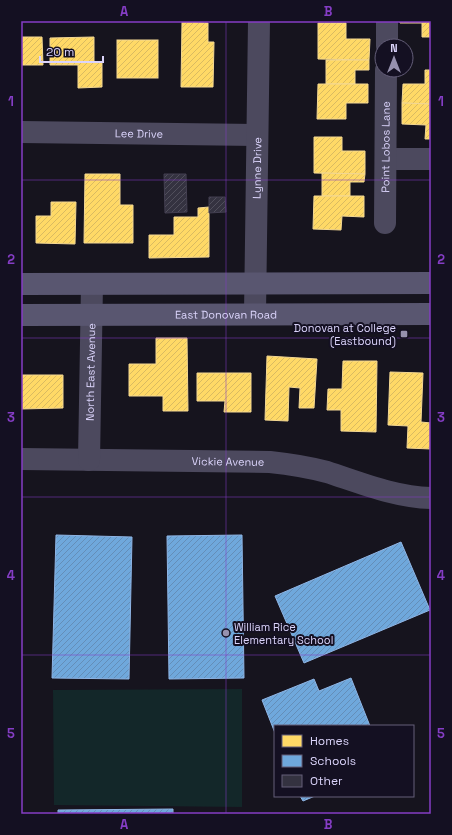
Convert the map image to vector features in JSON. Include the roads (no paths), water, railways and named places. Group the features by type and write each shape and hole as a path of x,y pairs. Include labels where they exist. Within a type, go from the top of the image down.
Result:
{"main road":[{"path":"21,284 431,283"},
{"name":"East Donovan Road","path":"21,315 431,314"}],"street":[{"name":"Lynne Drive","path":"255,314 254,284 260,21"},
{"path":"386,38 387,21"},
{"name":"Point Lobos Lane","path":"385,223 386,78"},
{"name":"Lee Drive","path":"21,132 257,135"},
{"path":"386,159 431,159"},
{"name":"North East Avenue","path":"90,460 92,284"},
{"name":"Vickie Avenue","path":"21,459 270,462 296,465 327,472 355,482 414,498 431,498"}],"place":[{"name":"Donovan at College (Eastbound)","path":"404,334"},
{"name":"William Rice Elementary School","path":"226,633"}]}
